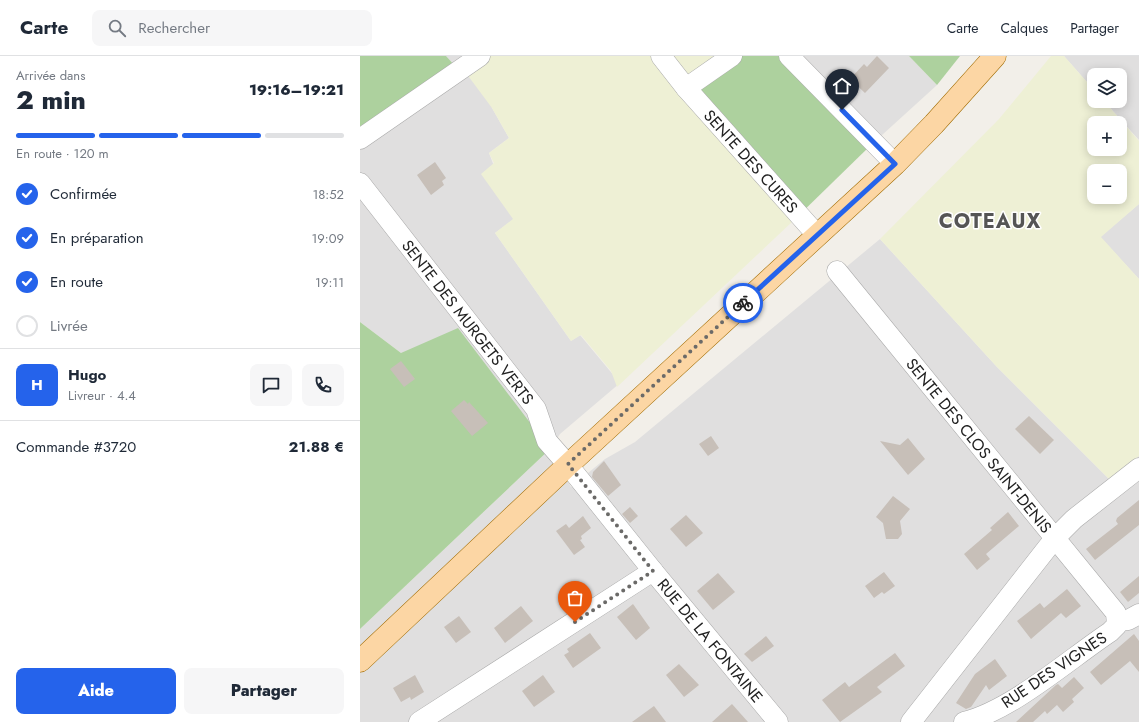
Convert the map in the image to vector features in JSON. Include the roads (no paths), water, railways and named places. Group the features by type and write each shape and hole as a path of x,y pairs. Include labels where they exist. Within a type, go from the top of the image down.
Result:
{"main road":[{"path":"360,662 568,464 895,164 934,124 995,56"}],"street":[{"path":"360,139 480,56"},
{"name":"SENTE DES CURES","path":"661,56 686,88 816,235"},
{"path":"686,88 732,56"},
{"path":"789,56 895,164"},
{"name":"SENTE DES MURGETS VERTS","path":"360,183 536,409 547,440 568,464"},
{"name":"SENTE DES CLOS SAINT-DENIS","path":"837,271 1114,609 1117,621"},
{"name":"RUE DE LA FONTAINE","path":"568,464 653,571 778,722"},
{"path":"911,722 1055,538 1074,519 1139,468"},
{"path":"419,722 653,571"},
{"path":"1117,621 1128,620 1139,614"},
{"name":"RUE DES VIGNES","path":"964,722 992,712 1028,690 1114,629 1117,621"}],"district":[{"name":"COTEAUX","path":"990,221"}]}
